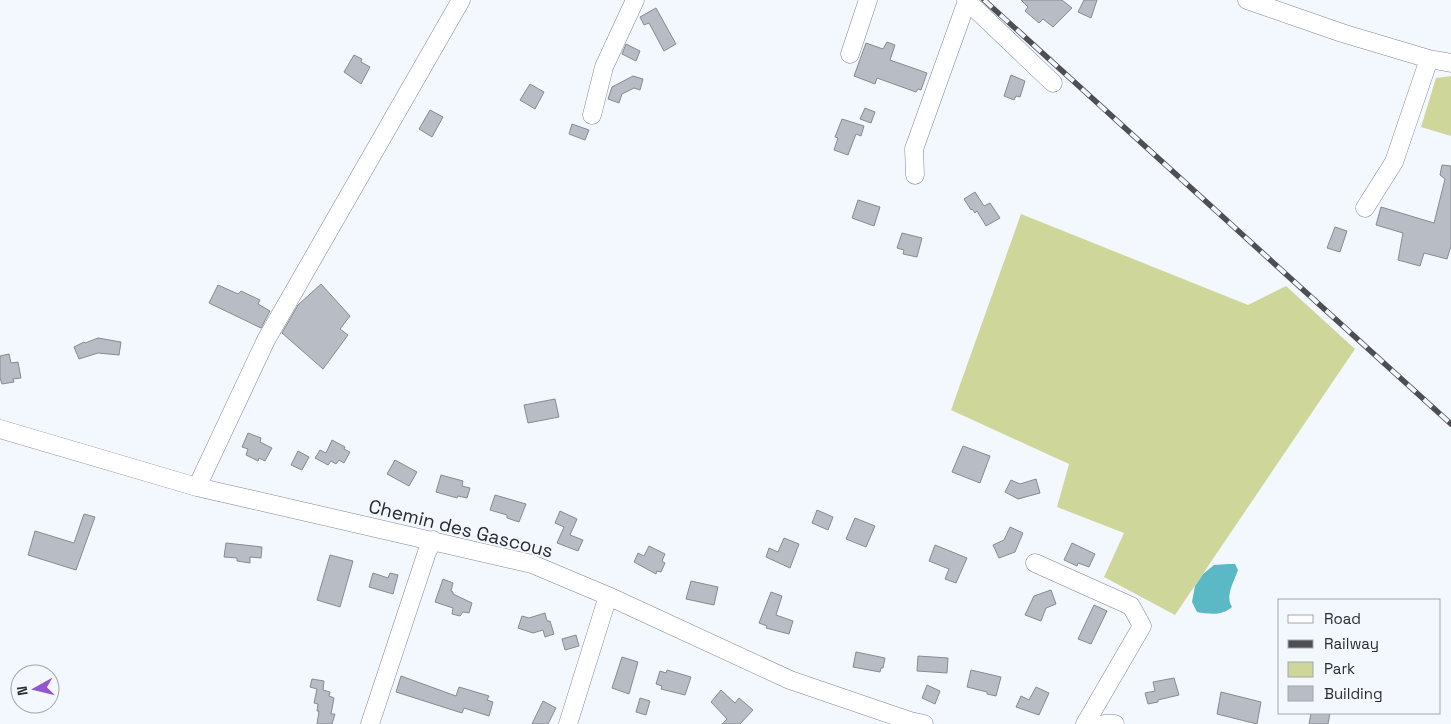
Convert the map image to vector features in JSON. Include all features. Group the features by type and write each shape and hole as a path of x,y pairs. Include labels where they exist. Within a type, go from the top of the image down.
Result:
{"street":[{"path":"198,487 271,332 461,0"},
{"path":"592,115 604,67 635,0"},
{"path":"850,54 868,0"},
{"path":"1247,0 1342,33 1429,59 1451,63"},
{"path":"915,175 914,149 967,1 1053,83"},
{"path":"1365,208 1394,162 1429,59"},
{"name":"Chemin des Gascous","path":"0,429 198,487 532,564 608,596 790,680 910,721 924,724"},
{"path":"375,723 427,552 434,540"},
{"path":"1035,563 1131,606 1142,626 1085,724"},
{"path":"568,724 608,596"},
{"path":"1104,724 1115,724"}],"green space":[{"path":"1451,76 1451,136 1421,127 1436,78"},
{"path":"1021,214 1248,305 1286,286 1355,349 1175,615 1104,577 1124,533 1057,507 1069,464 951,410"}],"water":[{"path":"1235,564 1238,570 1229,598 1232,607 1220,613 1197,612 1192,602 1195,586 1203,574 1214,565"}],"building":[{"path":"1021,0 1062,0 1072,8 1053,27 1043,19 1039,23 1025,11 1028,7"},
{"path":"1084,0 1097,0 1091,18 1078,12"},
{"path":"656,8 676,44 664,51 649,23 644,25 640,17"},
{"path":"887,42 895,45 890,60 927,73 921,90 918,89 916,92 877,78 875,84 854,76 866,43 883,49"},
{"path":"626,44 640,51 636,61 622,54"},
{"path":"354,55 362,59 361,62 370,67 361,84 344,72"},
{"path":"1011,75 1025,81 1020,97 1016,96 1014,100 1004,96"},
{"path":"633,76 643,79 640,90 634,88 622,94 619,103 608,99 612,87"},
{"path":"530,84 544,92 535,109 520,100"},
{"path":"865,108 875,112 871,123 860,119"},
{"path":"430,110 443,117 432,137 419,129"},
{"path":"842,119 864,126 861,136 856,134 848,155 834,150 838,138 835,137"},
{"path":"572,124 589,130 585,140 569,134"},
{"path":"1442,165 1451,166 1451,246 1447,259 1424,253 1420,266 1398,260 1403,233 1376,225 1381,207 1434,223 1445,179 1440,175"},
{"path":"975,192 984,206 990,203 1000,218 986,226 977,211 975,213 971,210 964,199"},
{"path":"858,200 880,207 874,226 852,218"},
{"path":"1335,227 1347,231 1340,252 1327,248"},
{"path":"902,233 922,238 917,257 903,254 904,250 897,248"},
{"path":"321,284 350,316 340,329 348,335 323,369 282,333 298,305"},
{"path":"218,285 238,294 241,291 260,300 258,304 270,311 261,328 209,303"},
{"path":"98,338 121,342 119,355 98,353 79,359 74,347"},
{"path":"9,354 11,363 18,362 21,378 13,379 14,382 2,384 0,378 0,356"},
{"path":"555,399 559,417 528,423 524,405"},
{"path":"248,433 261,438 260,442 272,448 265,461 259,458 258,461 246,455 248,449 242,447"},
{"path":"332,440 350,452 344,463 339,460 336,464 331,461 328,465 315,458 320,450 326,453"},
{"path":"963,446 990,456 980,483 952,472"},
{"path":"298,451 309,457 302,470 291,465"},
{"path":"395,460 417,472 409,486 387,474"},
{"path":"441,475 463,481 462,486 470,488 467,498 458,496 457,498 436,492"},
{"path":"1036,479 1040,493 1018,499 1005,492 1011,480 1020,484"},
{"path":"495,495 526,504 519,522 507,518 507,515 490,510"},
{"path":"817,510 833,517 828,530 812,523"},
{"path":"560,511 577,519 570,535 583,540 578,551 557,543 564,527 555,523"},
{"path":"84,514 95,517 76,570 28,555 35,531 74,543"},
{"path":"855,518 875,526 866,547 846,539"},
{"path":"1010,527 1023,533 1015,552 999,558 993,545 1004,540"},
{"path":"784,538 799,544 790,568 766,557 769,548 778,552"},
{"path":"226,543 262,547 261,558 250,557 250,563 237,561 237,558 224,557"},
{"path":"1072,543 1095,554 1089,567 1078,563 1077,566 1064,560"},
{"path":"935,545 967,558 956,583 945,579 949,569 929,561"},
{"path":"649,546 665,554 662,561 665,563 661,572 657,571 656,574 634,562 638,553 644,556"},
{"path":"330,555 353,561 340,607 317,600"},
{"path":"373,573 388,578 390,573 398,575 393,594 369,587"},
{"path":"443,579 453,583 451,591 453,594 472,603 469,613 463,612 460,616 452,614 453,608 435,602"},
{"path":"691,581 718,587 714,605 686,599"},
{"path":"1051,590 1056,604 1046,608 1041,621 1025,615 1034,596"},
{"path":"771,592 782,596 776,615 793,621 789,634 766,628 767,626 759,623"},
{"path":"1094,605 1107,611 1091,644 1078,639"},
{"path":"545,613 554,634 545,637 543,630 533,633 518,628 522,616 529,618"},
{"path":"576,635 579,646 565,650 562,639"},
{"path":"856,652 885,658 883,668 881,668 880,672 853,667"},
{"path":"918,656 948,658 947,673 917,671"},
{"path":"622,657 638,662 629,694 612,688"},
{"path":"667,670 691,677 685,695 661,689 662,686 656,684 660,671 666,673"},
{"path":"971,670 1001,677 996,696 967,687"},
{"path":"401,676 456,696 459,687 489,696 487,700 493,702 489,716 464,708 462,713 396,692"},
{"path":"1174,678 1179,695 1148,704 1145,693 1155,691 1153,682"},
{"path":"312,679 324,681 323,690 330,692 329,696 334,698 331,714 335,714 332,724 317,724 318,704 314,703 317,689 310,687"},
{"path":"927,685 940,691 935,704 922,698"},
{"path":"1036,687 1049,693 1039,715 1016,707 1021,696 1029,700"},
{"path":"721,690 735,703 739,698 753,710 740,724 722,724 727,719 711,702"},
{"path":"1221,692 1261,702 1257,724 1217,714"},
{"path":"640,698 650,701 646,715 636,712"},
{"path":"543,701 556,708 548,724 532,724"},
{"path":"1311,714 1330,714 1328,724 1309,724"}],"railway":[{"path":"984,0 1451,424"}]}
